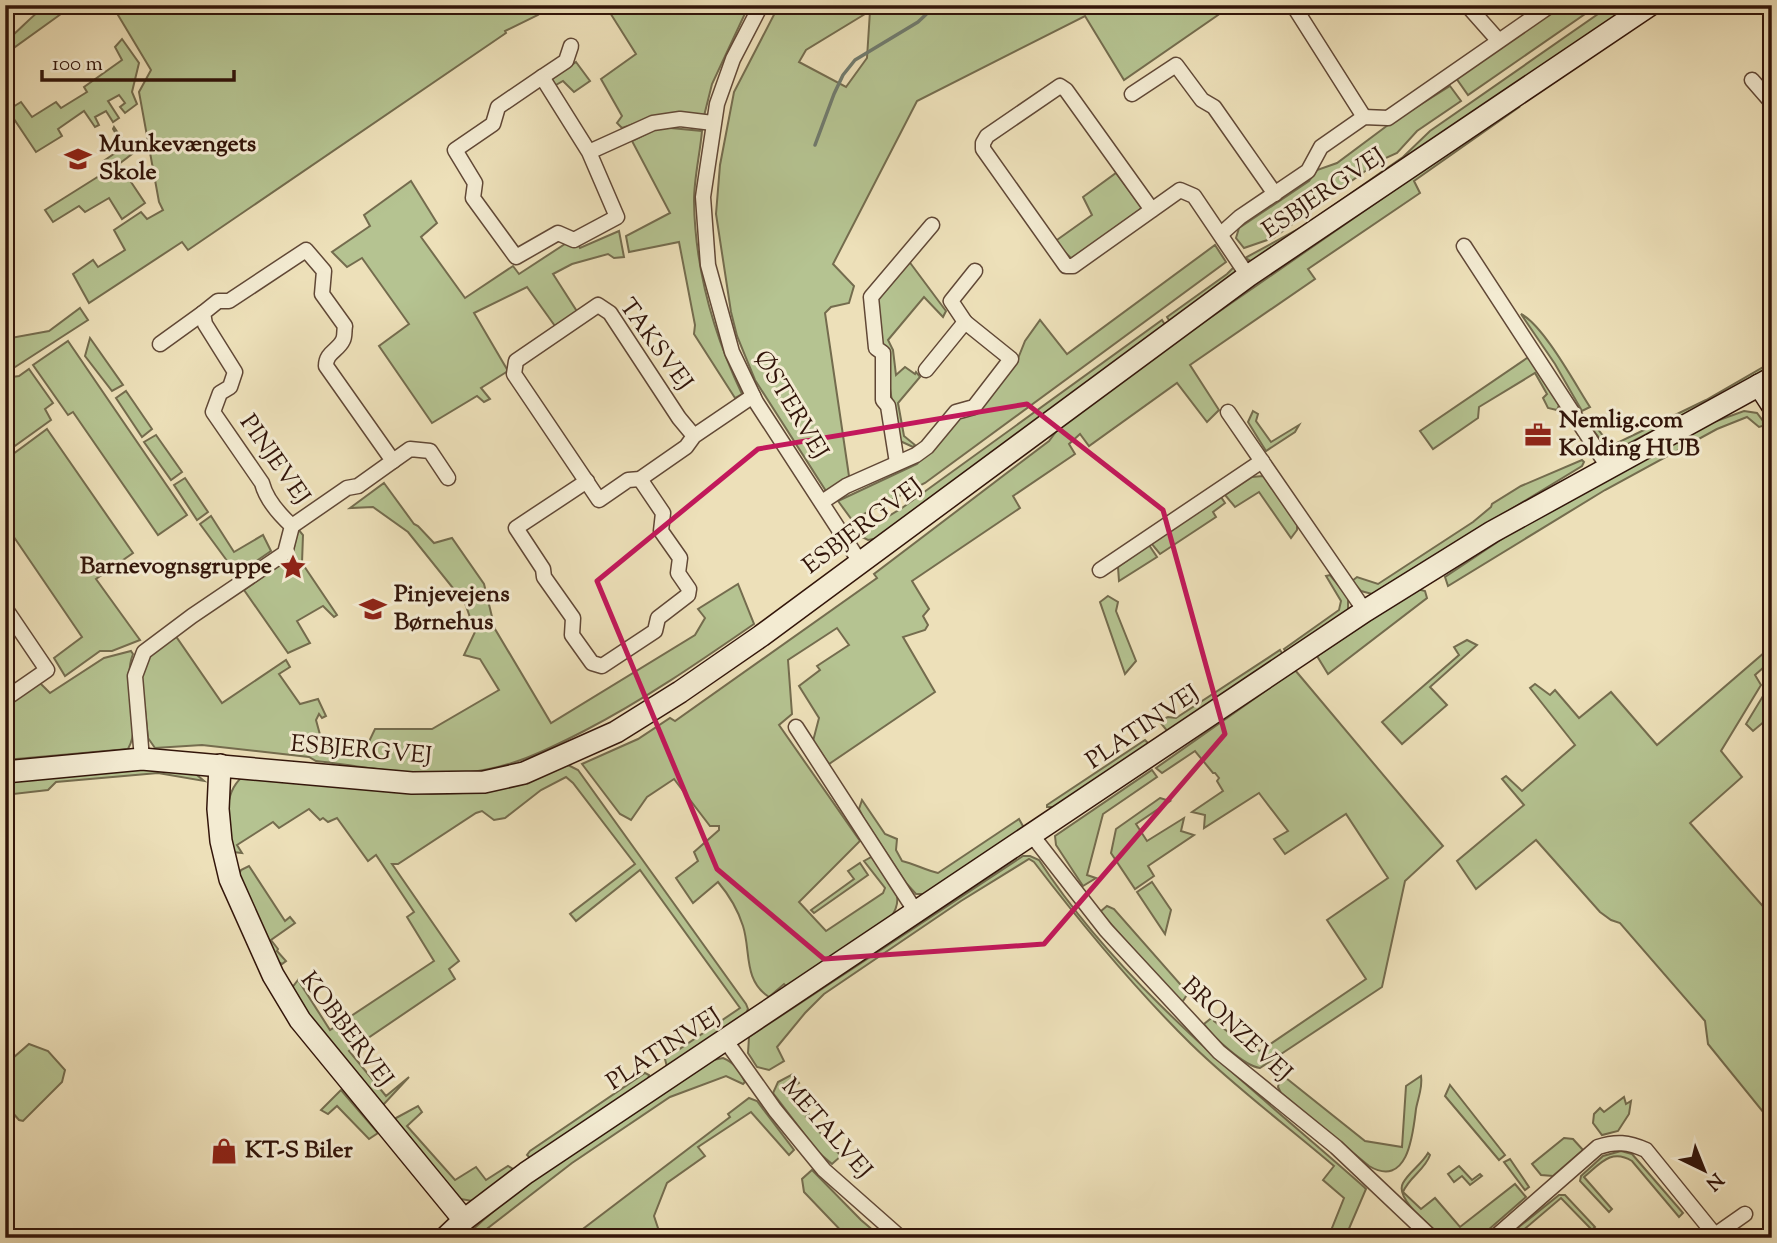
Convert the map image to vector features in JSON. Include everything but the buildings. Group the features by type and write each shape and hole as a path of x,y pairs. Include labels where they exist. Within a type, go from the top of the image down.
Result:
{"street":[{"name":"ØSTERVEJ","path":"761,5 733,59 713,123 704,197 708,265 733,352 753,396 860,562"},
{"path":"1293,5 1364,117"},
{"path":"1467,5 1498,40"},
{"path":"1221,234 1308,171 1321,147 1364,117 1388,118 1551,5"},
{"name":"ESBJERGVEJ","path":"5,772 142,759 446,784 485,782 524,773 616,732 761,636 1248,276 1650,5"},
{"path":"542,77 589,152 617,216 574,240 558,233 516,257 472,198 475,183 455,150 493,124 498,107 542,77 566,61 570,46"},
{"path":"1132,94 1176,65 1202,100 1214,107 1275,194"},
{"path":"1752,80 1772,103"},
{"path":"1152,210 1066,90 1059,86 987,136 983,144 983,149 1066,266 1073,266 1152,210 1180,190 1195,196 1248,276"},
{"path":"589,152 653,123 680,119 713,123"},
{"path":"897,463 888,406 883,400 883,353 876,348 871,297 932,225"},
{"path":"1464,246 1608,467"},
{"path":"160,344 218,301 229,302 306,250 324,271 322,294 345,326 343,341 330,353 326,366 393,461"},
{"path":"822,502 846,486 916,455 927,447 956,412 974,407 1011,359 965,322 951,301 975,271"},
{"name":"TAKSVEJ","path":"694,436 610,313 598,305 516,361 514,374 599,500 628,480 640,480 686,447 694,436 753,396"},
{"name":"PINJEVEJ","path":"203,313 205,324 235,372 230,387 220,393 214,412 262,483 264,491 282,517 292,526"},
{"path":"926,370 965,322"},
{"path":"1765,382 1772,405"},
{"name":"PLATINVEJ","path":"445,1238 464,1220 526,1173 1365,611 1492,532 1765,382"},
{"path":"1228,412 1365,611"},
{"name":"PINJEVEJ","path":"142,759 135,676 144,652 285,553 292,526 347,488 358,486 410,449 430,451 448,478"},
{"path":"1100,570 1262,461"},
{"path":"587,481 516,528 543,569 544,577 573,618 572,635 592,663 602,666 655,631 658,618 688,595 689,589 678,573 680,558 661,531 663,513 640,480"},
{"path":"5,608 47,670 5,699"},
{"path":"796,727 916,912"},
{"name":"KOBBERVEJ","path":"220,765 220,831 230,879 273,975 300,1020 464,1220"},
{"name":"BRONZEVEJ","path":"1031,834 1106,930 1219,1052 1336,1147 1432,1238"},
{"name":"METALVEJ","path":"726,1041 775,1110 824,1170 901,1238"},
{"path":"1494,1238 1598,1147 1614,1142 1631,1143 1646,1150 1715,1235 1745,1214"}],"highlighted area":[{"path":"1027,404 1163,510 1225,734 1044,944 824,959 717,869 597,581 758,449"}],"green space":[{"path":"47,5 62,10 61,14 8,52 5,42"},
{"path":"112,5 550,5 538,15 505,31 506,33 188,250 182,242 89,303 73,274 93,260 98,267 125,250 114,230 141,212 147,219 163,210 159,202 139,92 151,70"},
{"path":"610,5 749,5 712,84 704,116 662,116 622,128 617,123 622,116 601,79 636,54 607,8"},
{"path":"779,5 1211,5 1218,15 1124,80 1085,16 917,101 833,264 854,286 849,303 831,307 825,313 849,476 826,491 755,380 737,336 731,312 716,214 720,165 734,92","holes":["870,11 867,58 846,87 799,62 806,50"]},
{"path":"1563,5 1598,5 1468,95 1456,78"},
{"path":"1611,5 1637,5 1258,265 1245,258 1304,226 1403,157 1430,131"},
{"path":"122,39 139,63 132,92 137,104 125,113 120,107 125,103 119,95 108,101 119,118 113,122 106,111 95,117 99,125 95,127 84,111 58,129 62,136 36,152 8,110 21,102 32,117 56,102 61,108 87,92 84,87 122,60 115,47"},
{"path":"576,62 590,81 574,92 563,81 554,86 552,79"},
{"path":"1450,86 1461,101 1417,131 1397,153 1379,161 1273,238 1244,248 1236,238 1239,228 1309,181 1317,170 1337,163 1388,125"},
{"path":"1517,105 1519,107 1414,181 1420,193 1308,269 1315,279 1190,365 1219,410 1207,422 1177,383 1089,446 1080,434 1069,444 1075,454 1013,496 1020,508 912,581 929,609 923,616 928,625 925,630 903,637 935,692 829,764 813,741 819,718 799,686 820,670 817,666 849,645 837,628 788,660 792,714 779,725 860,841 799,902 826,931 883,893 885,888 864,861 873,856 890,878 897,901 890,918 788,988 784,984 769,997 751,974 741,920 722,887 718,882 693,903 676,878 698,861 694,852 719,830 719,826 710,826 674,779 647,797 631,820 620,814 582,764 638,739 670,718 675,721 877,578 874,574 1049,441 1067,417"},
{"path":"114,127 132,154 119,164 145,203 122,219 109,198 85,212 79,206 53,222 45,210 107,171 102,162 124,147"},
{"path":"660,127 702,131 694,192 698,251 714,324 742,394 735,398 694,334 695,325 679,242 629,252 626,236 670,213 632,141"},
{"path":"1116,173 1142,208 1072,259 1054,242 1092,215 1083,197"},
{"path":"411,181 437,223 421,237 465,298 513,266 519,274 568,242 578,244 580,248 619,231 624,257 614,258 608,254 572,264 553,274 578,313 555,326 527,287 474,313 508,371 481,388 490,399 484,402 477,396 432,423 379,346 409,324 362,258 347,267 332,252 370,226 364,215"},
{"path":"1215,245 1226,262 925,483 852,520 838,501 917,464 958,417 1017,361 1025,341 1040,320 1067,354"},
{"path":"908,260 946,311 943,317 924,297 888,340 893,350 896,375 905,367 920,377 898,403 904,436 915,445 913,447 898,440 882,347 877,299"},
{"path":"1235,266 1237,274 1172,325 1167,317"},
{"path":"80,308 88,320 12,369 5,367 5,339 49,331"},
{"path":"1521,314 1530,320 1549,343 1590,407 1582,411 1555,364"},
{"path":"1162,320 1167,328 879,538 868,540 858,535 902,508"},
{"path":"90,338 123,385 112,391 85,356"},
{"path":"68,341 187,515 158,535 73,412 68,415 33,365"},
{"path":"1527,358 1534,359 1556,394 1559,405 1557,410 1548,408 1543,398 1547,394 1535,373 1479,407 1478,418 1433,449 1420,431"},
{"path":"1772,362 1772,369 1618,449 1608,449 1593,430 1593,423 1611,446 1706,400"},
{"path":"29,369 53,403 45,409 51,420 5,453 5,378 19,376"},
{"path":"126,391 152,429 142,437 116,398"},
{"path":"1253,411 1258,414 1256,421 1271,442 1299,425 1295,432 1266,451 1248,422"},
{"path":"1744,411 1757,413 1766,425 1759,427 1747,417 1717,429 1605,490 1448,586 1445,577 1523,525 1711,423"},
{"path":"47,429 133,553 96,579 140,640 112,651 100,651 65,676 54,658 82,637 5,524 5,460"},
{"path":"156,435 182,472 171,480 144,442"},
{"path":"1582,460 1582,466 1372,594 1361,591 1352,581 1357,577 1378,584 1473,522 1492,504 1521,486"},
{"path":"1263,476 1270,480 1297,522 1297,530 1291,538 1259,492 1235,507 1225,495 1252,477"},
{"path":"185,478 208,512 197,520 174,485"},
{"path":"384,483 414,524 434,543 452,538 484,584 495,629 551,723 695,635 705,618 698,609 738,584 754,624 628,707 569,739 512,763 481,771 409,773 316,761 309,757 202,745 155,748 148,738 141,673 145,658 175,635 222,703 286,660 290,667 279,674 300,704 318,699 326,716 322,718 319,714 316,720 322,742 365,750 375,729 432,729 499,690 480,659 464,655 475,632 465,603 408,532 373,507 350,508"},
{"path":"1221,497 1225,503 1213,512 1216,517 1160,554 1151,543"},
{"path":"211,516 234,552 263,535 271,551 236,575 200,524"},
{"path":"298,529 303,535 302,563 337,615 334,617 323,606 297,621 310,643 288,653 244,590 292,556"},
{"path":"1149,545 1157,557 1119,581 1118,567"},
{"path":"1330,575 1348,597 1348,609 1343,617 1287,654 1284,649 1339,610 1341,601 1326,576"},
{"path":"1417,589 1425,591 1427,598 1328,674 1317,656"},
{"path":"1108,596 1118,602 1116,611 1136,661 1125,674 1100,602"},
{"path":"1467,640 1477,645 1430,687 1447,705 1402,744 1382,722 1459,655 1454,647"},
{"path":"1772,646 1772,660 1755,675 1761,685 1721,751 1742,777 1690,823 1767,911 1772,913 1772,1123 1708,1044 1705,1021 1620,923 1600,912 1536,840 1476,889 1457,861 1524,805 1502,779 1506,776 1522,791 1575,745 1530,688 1535,684 1550,695 1555,690 1579,718 1611,692 1657,745"},
{"path":"1280,650 1284,656 1168,732 1159,721 1168,717 1176,718"},
{"path":"131,651 133,654 129,678 134,727 128,749 5,760 5,705 39,682 50,693 104,658"},
{"path":"1295,670 1443,846 1405,881 1382,987 1260,1068 1238,1057 1204,1024 1214,1016 1214,1021 1249,1048 1260,1051 1366,979 1327,920 1388,878 1346,814 1285,854 1274,839 1288,831 1259,793 1204,828 1205,815 1192,812 1223,791 1215,773 1195,751 1162,773 1156,768"},
{"path":"1766,691 1772,700 1772,715 1753,731 1746,724"},
{"path":"1145,740 1148,743 1147,748 1057,807 1047,807 1047,805"},
{"path":"568,765 578,770 746,1004 748,1009 745,1016 667,1067 665,1059 740,1008 640,870 576,921 570,914 635,864 566,777 541,790 505,818 494,820 482,811 476,813 398,864 392,864 459,961 449,969 455,979 349,1051 386,1096 409,1077 384,1104 378,1104 326,1040 291,989 298,980 330,1030 434,961 407,917 414,912 376,855 368,861 337,818 328,822 323,818 320,820 309,809 279,828 273,822 237,845 242,853 233,852 228,812 235,785 242,777 431,794 463,793 522,783"},
{"path":"168,768 191,770 204,781 158,773 56,782 48,790 5,795 5,782"},
{"path":"1152,770 1157,777 1103,814 1087,875 1096,878 1083,886 1056,845 1055,836"},
{"path":"1160,798 1170,801 1136,824 1147,841 1184,818 1181,831 1194,835 1148,866 1154,876 1135,889 1111,853 1116,829"},
{"path":"862,800 885,834 897,839 896,850 902,861 938,873 1019,819 1024,828 928,894 916,894 864,819 859,809"},
{"path":"1023,856 1039,860 1109,952 1190,1034 1366,1189 1345,1238 1328,1238 1344,1198 1323,1180 1334,1166 1243,1091 1170,1023 1129,979 1029,859 961,901 824,994 777,1047 784,1061 769,1070 757,1067 748,1053 749,1037"},
{"path":"860,863 868,875 814,913 811,910 854,879 848,871"},
{"path":"249,866 285,921 290,917 295,923 271,940 286,961 282,964 274,960 238,876 241,870"},
{"path":"1152,882 1171,910 1165,934 1137,892"},
{"path":"1107,906 1114,909 1188,993 1183,1001 1178,1000 1102,914 1101,911"},
{"path":"29,1044 48,1051 65,1070 62,1082 23,1121 5,1104 5,1065"},
{"path":"723,1058 736,1067 745,1082 743,1084 726,1076 670,1097 572,1163 475,1238 464,1238 491,1213 552,1166 713,1060"},
{"path":"645,1073 649,1075 648,1080 530,1158 527,1155 530,1151"},
{"path":"793,1074 799,1083 789,1089 796,1097 806,1090 812,1101 805,1108 809,1114 806,1117 841,1156 832,1164 818,1152 773,1093 778,1082"},
{"path":"1281,1074 1365,1141 1402,1147 1406,1086 1421,1076 1413,1132 1406,1156 1400,1165 1392,1170 1382,1171 1369,1166 1281,1093 1278,1087"},
{"path":"1450,1085 1505,1155 1499,1160 1445,1096"},
{"path":"341,1090 378,1133 369,1139 337,1106 328,1114 321,1110"},
{"path":"1624,1097 1626,1104 1631,1101 1629,1114 1618,1131 1602,1135 1593,1123 1594,1114 1600,1108 1604,1112"},
{"path":"749,1098 757,1101 794,1150 789,1155 751,1112 698,1147 705,1156 667,1183 654,1216 659,1231 665,1238 571,1238 730,1117 728,1114"},
{"path":"418,1106 422,1112 407,1126 455,1180 476,1167 486,1180 508,1166 513,1169 512,1174 472,1201 461,1199 395,1123 396,1118"},
{"path":"1564,1138 1573,1139 1583,1150 1553,1176 1541,1175 1532,1164"},
{"path":"1621,1151 1632,1154 1683,1213 1679,1217 1632,1161 1625,1157 1606,1159 1584,1177 1612,1209 1609,1212 1580,1181 1581,1176 1603,1156"},
{"path":"1428,1153 1428,1160 1403,1192 1421,1209 1435,1198 1460,1227 1515,1184 1526,1197 1479,1238 1443,1238 1409,1205 1402,1190 1403,1183"},
{"path":"1510,1159 1529,1187 1525,1190 1504,1162"},
{"path":"1459,1166 1472,1180 1480,1174 1482,1176 1470,1185 1462,1176 1454,1182 1448,1174"},
{"path":"812,1170 882,1238 848,1238 804,1192 802,1179"},
{"path":"1559,1195 1565,1195 1595,1227 1592,1230 1561,1198 1514,1238 1505,1238"}],"waterway":[{"path":"815,145 834,94 843,75 855,60 918,22 936,5"}],"place":[{"name":"Munkevængets Skole","path":"78,159"},
{"name":"Nemlig.com Kolding HUB","path":"1538,435"},
{"name":"Barnevognsgruppe","path":"293,567"},
{"name":"Pinjevejens Børnehus","path":"373,609"},
{"name":"KT-S Biler","path":"224,1151"}]}
